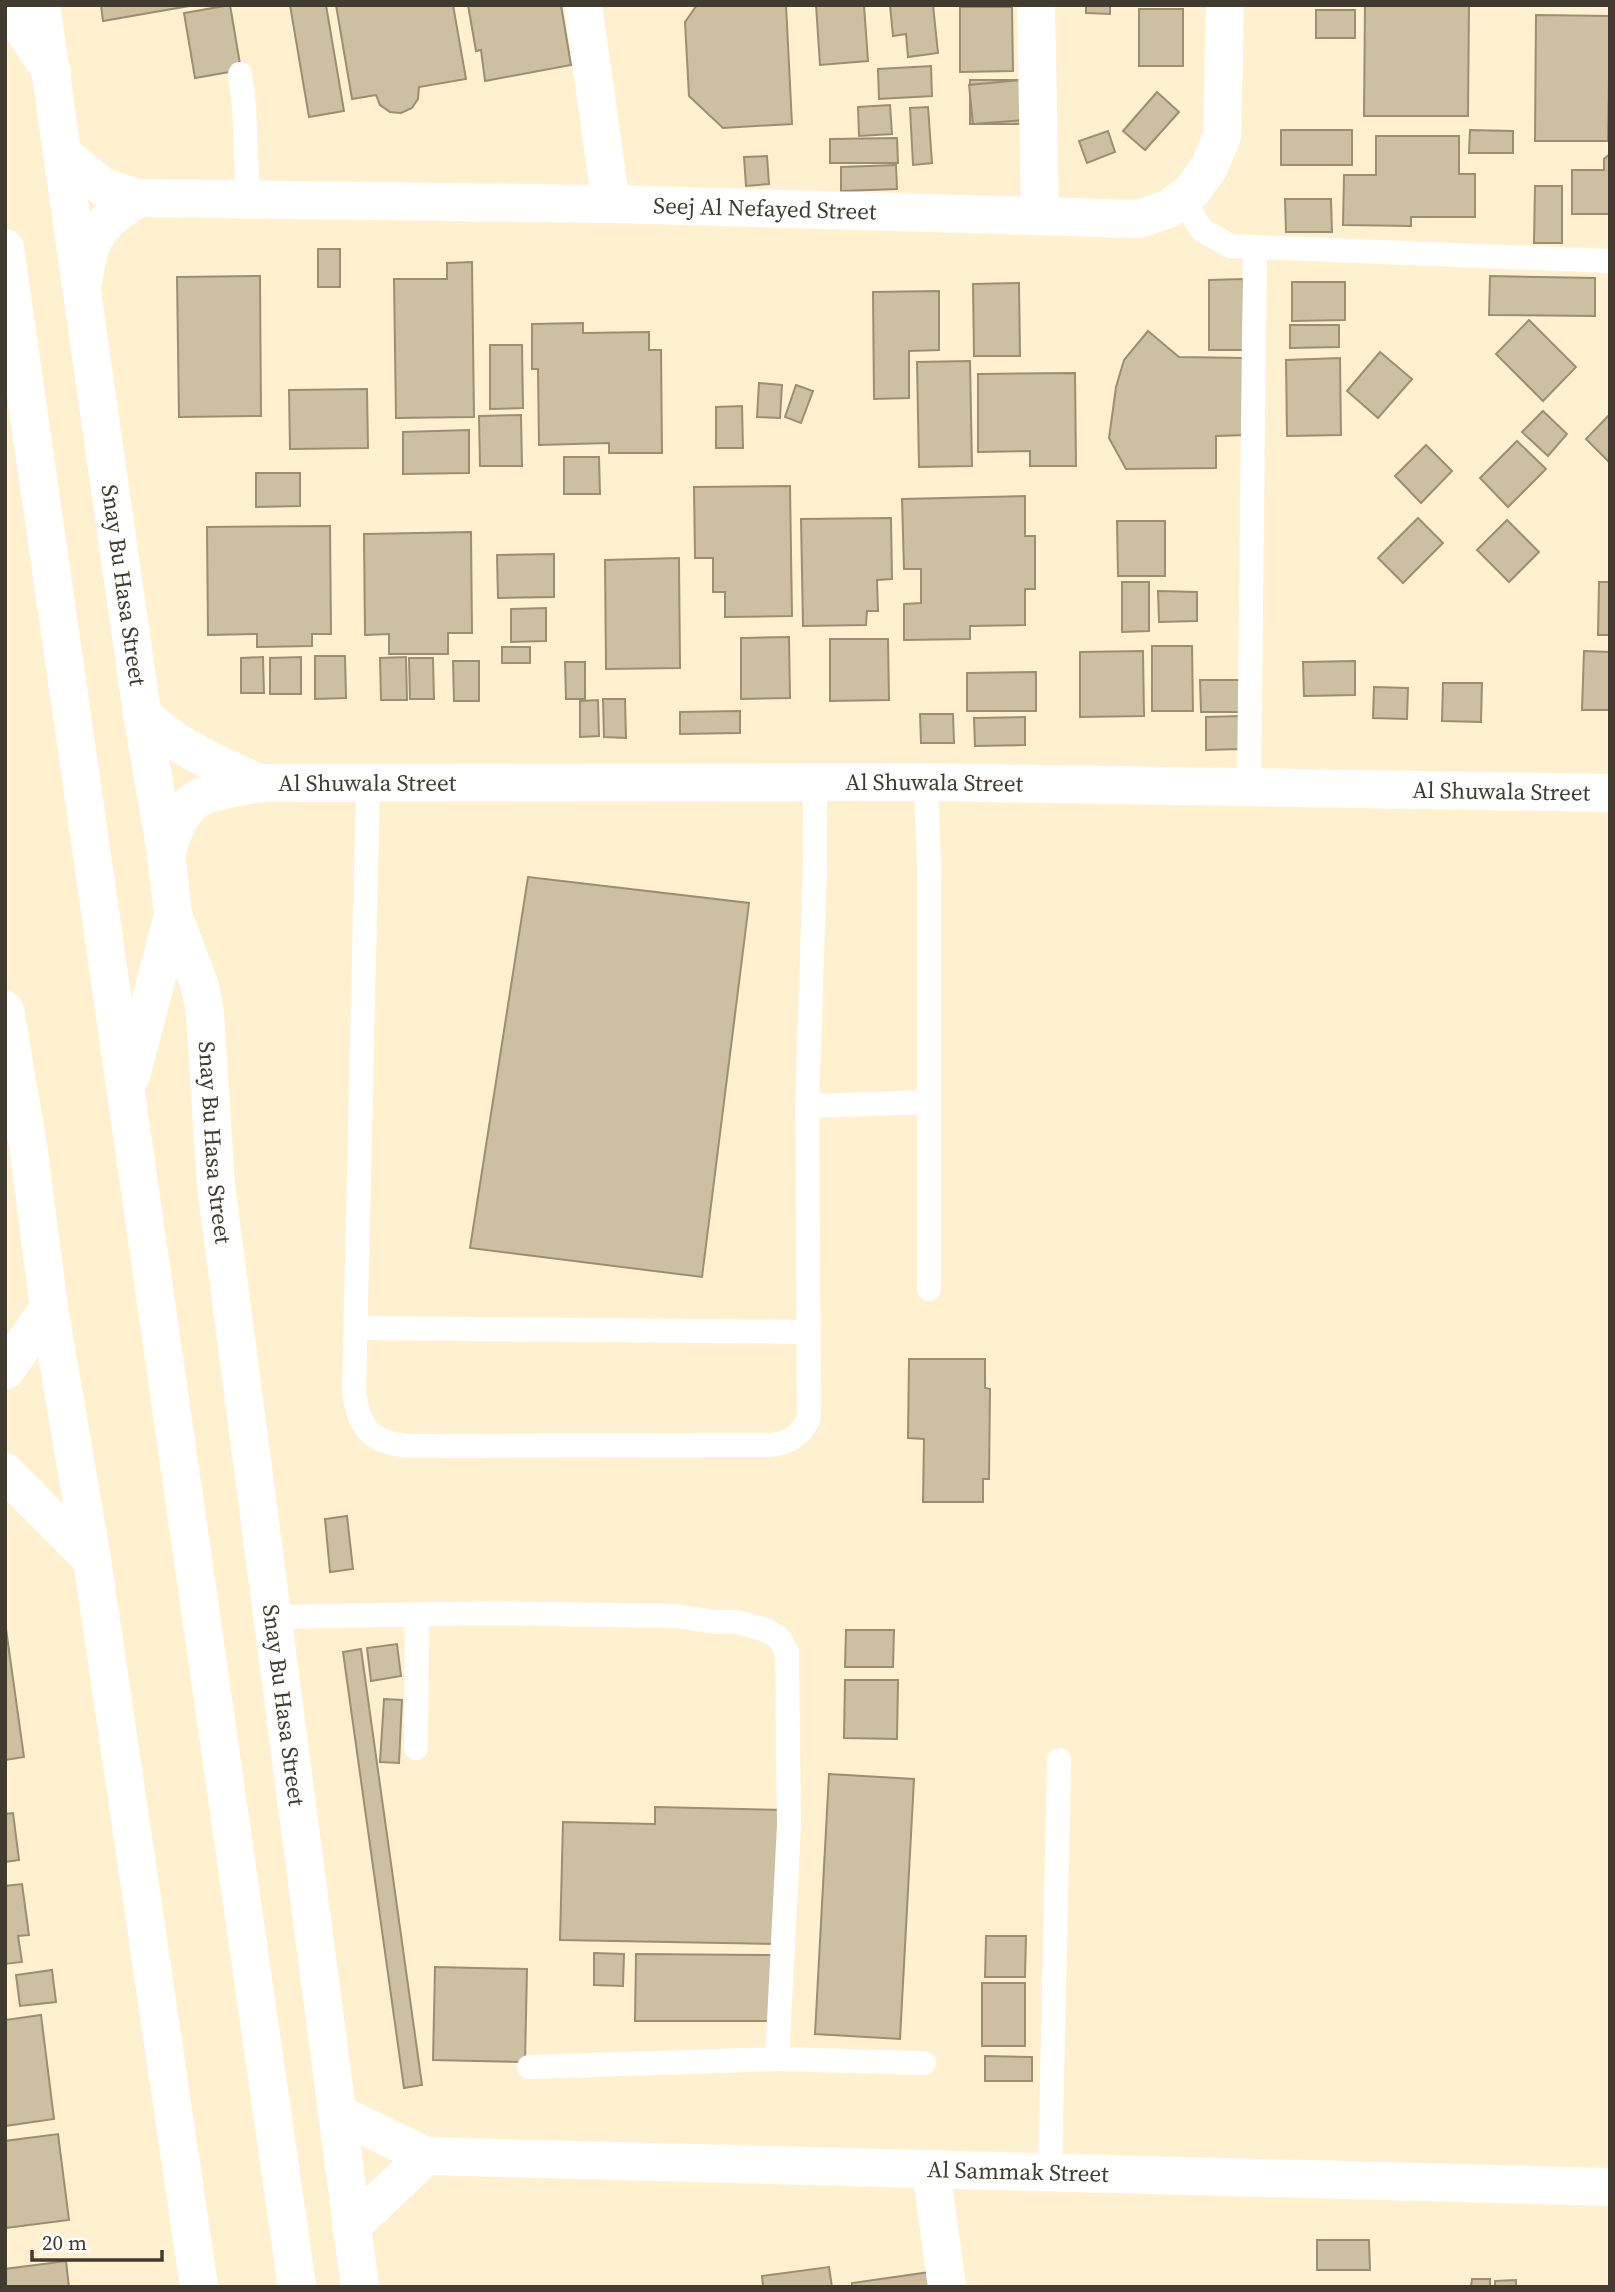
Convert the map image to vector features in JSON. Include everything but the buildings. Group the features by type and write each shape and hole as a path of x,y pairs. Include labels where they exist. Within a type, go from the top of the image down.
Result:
{"street":[{"path":"7,5 52,72"},
{"name":"Snay Bu Hasa Street","path":"41,5 173,915 200,986 205,1013 216,1186 360,2287"},
{"path":"583,5 611,204"},
{"path":"1036,5 1040,215"},
{"name":"Seej Al Nefayed Street","path":"63,154 103,187 137,198 611,204 1139,219 1170,208 1192,191 1209,167 1222,136 1225,5"},
{"path":"83,294 89,247 95,234 113,215 137,198"},
{"path":"5,248 297,2287"},
{"name":"Al Shuwala Street","path":"142,713 153,725 201,757 259,783"},
{"name":"Al Shuwala Street","path":"166,853 180,816 190,804 207,794 259,783 926,782 1610,793"},
{"path":"127,1092 173,915"},
{"path":"5,1010 29,1152 50,1308 92,1560 199,2287"},
{"path":"5,1371 50,1308"},
{"path":"5,1472 92,1560"},
{"name":"Al Sammak Street","path":"337,2113 426,2156 1610,2187"},
{"path":"351,2227 426,2156"},
{"path":"931,2169 947,2287"}],"lane":[{"path":"240,74 248,200"},
{"path":"1182,199 1202,230 1230,246 1610,261"},
{"path":"1249,787 1255,248"},
{"path":"368,782 354,1392 357,1415 369,1434 388,1445 410,1446 758,1445 788,1442 802,1433 809,1418 807,1106 815,782"},
{"path":"926,782 929,867 929,1289"},
{"path":"807,1106 928,1102"},
{"path":"356,1328 808,1332"},
{"path":"272,1617 495,1613 676,1616 715,1622 737,1622 766,1630 779,1639 787,1652 789,1825 777,2059"},
{"path":"416,1615 416,1748"},
{"path":"1050,2172 1059,1760"},
{"path":"529,2067 777,2059 924,2063"}]}
